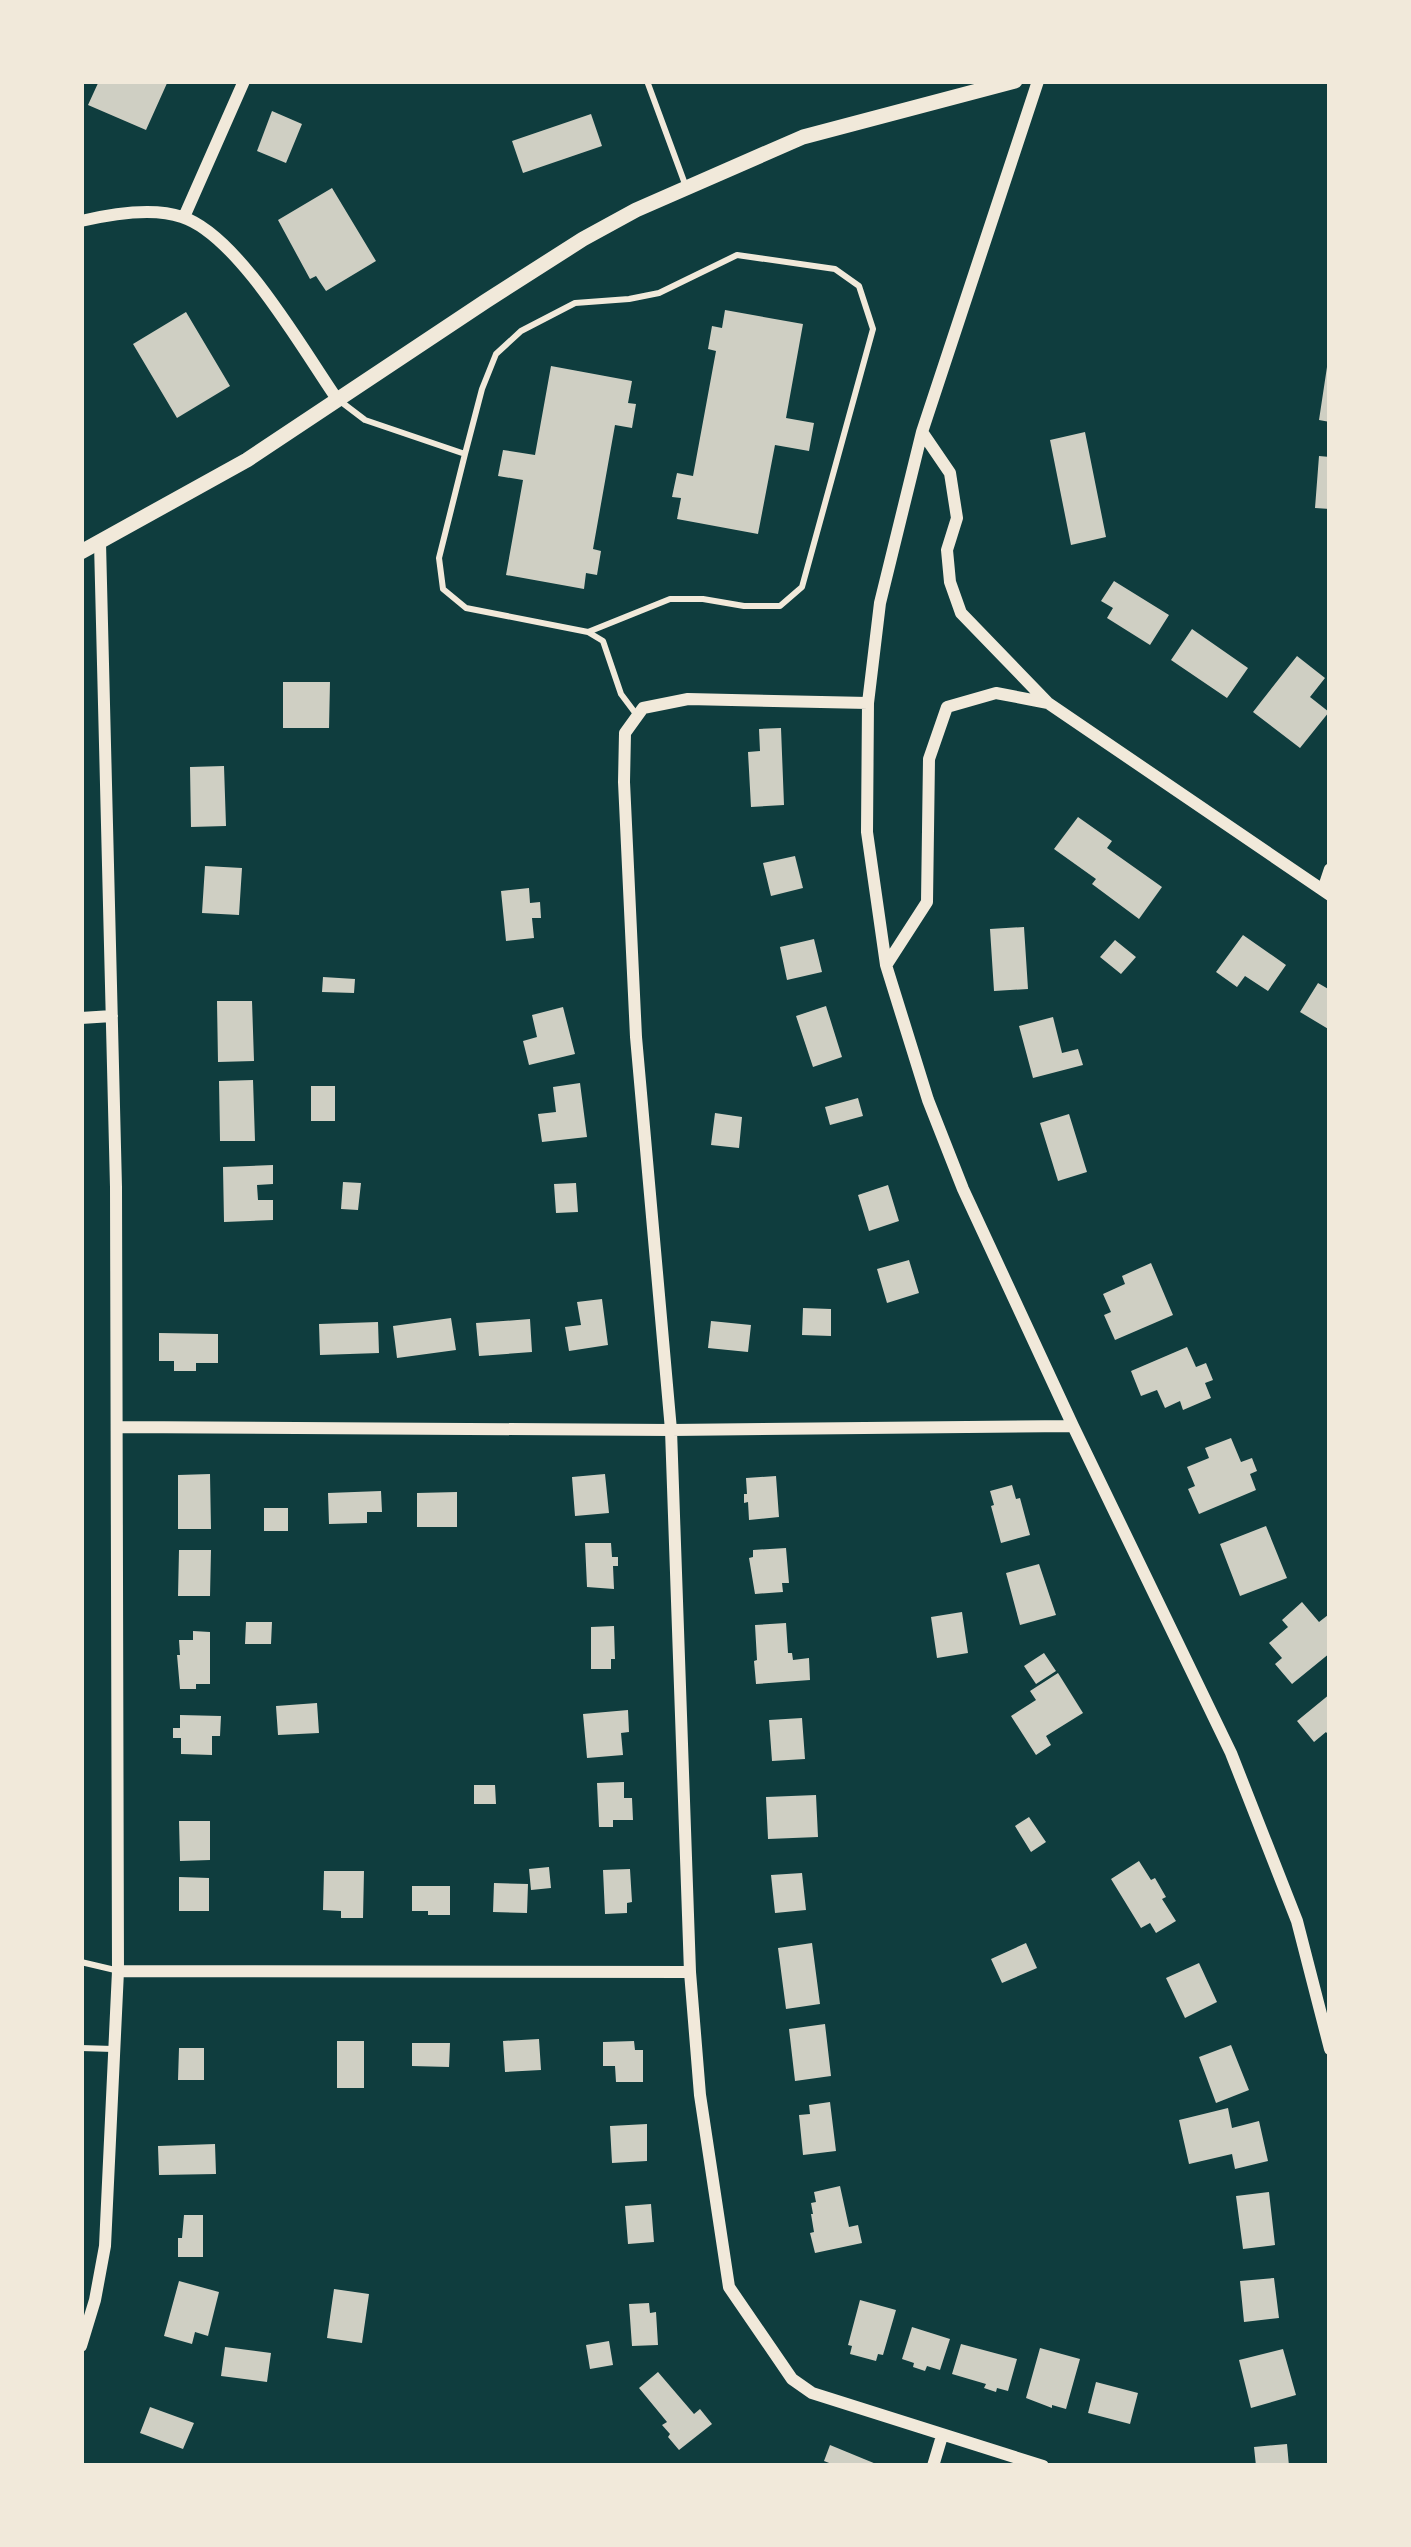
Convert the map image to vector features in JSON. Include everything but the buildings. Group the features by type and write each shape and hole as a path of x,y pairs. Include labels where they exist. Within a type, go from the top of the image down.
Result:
{"street":[{"path":"184,217 244,81"},
{"path":"81,552 248,460 583,238 803,137 1016,81"},
{"path":"1039,81 922,432 880,603 868,703 867,832 886,964 956,1172 1231,1754 1297,1921 1330,2049"},
{"path":"81,221 156,213 184,217 216,239 244,266 337,399"},
{"path":"922,432 950,473 957,518 946,550 950,583 961,613 1048,703 1326,892 1330,869"},
{"path":"81,2346 105,2246 118,1971 118,1427 100,543"},
{"path":"886,964 927,902 929,759 947,707 996,693 1048,703"},
{"path":"868,703 688,699 644,708 625,733 634,1014 671,1430 690,1972 700,2095 729,2287 792,2379 812,2393 1043,2466"},
{"path":"81,1018 112,1016"},
{"path":"118,1427 1073,1426"},
{"path":"118,1971 690,1972"},
{"path":"933,2466 942,2436"}],"lane":[{"path":"647,81 686,187"},
{"path":"588,632 670,599 779,606 802,587 873,329 860,286 835,268 736,256 659,293 575,303 521,331 496,354 482,388 439,557 443,589 466,608 588,632 603,641 621,694 637,716"},
{"path":"337,399 365,420 464,454"},
{"path":"81,1962 118,1971"},
{"path":"81,2048 114,2049"}]}
